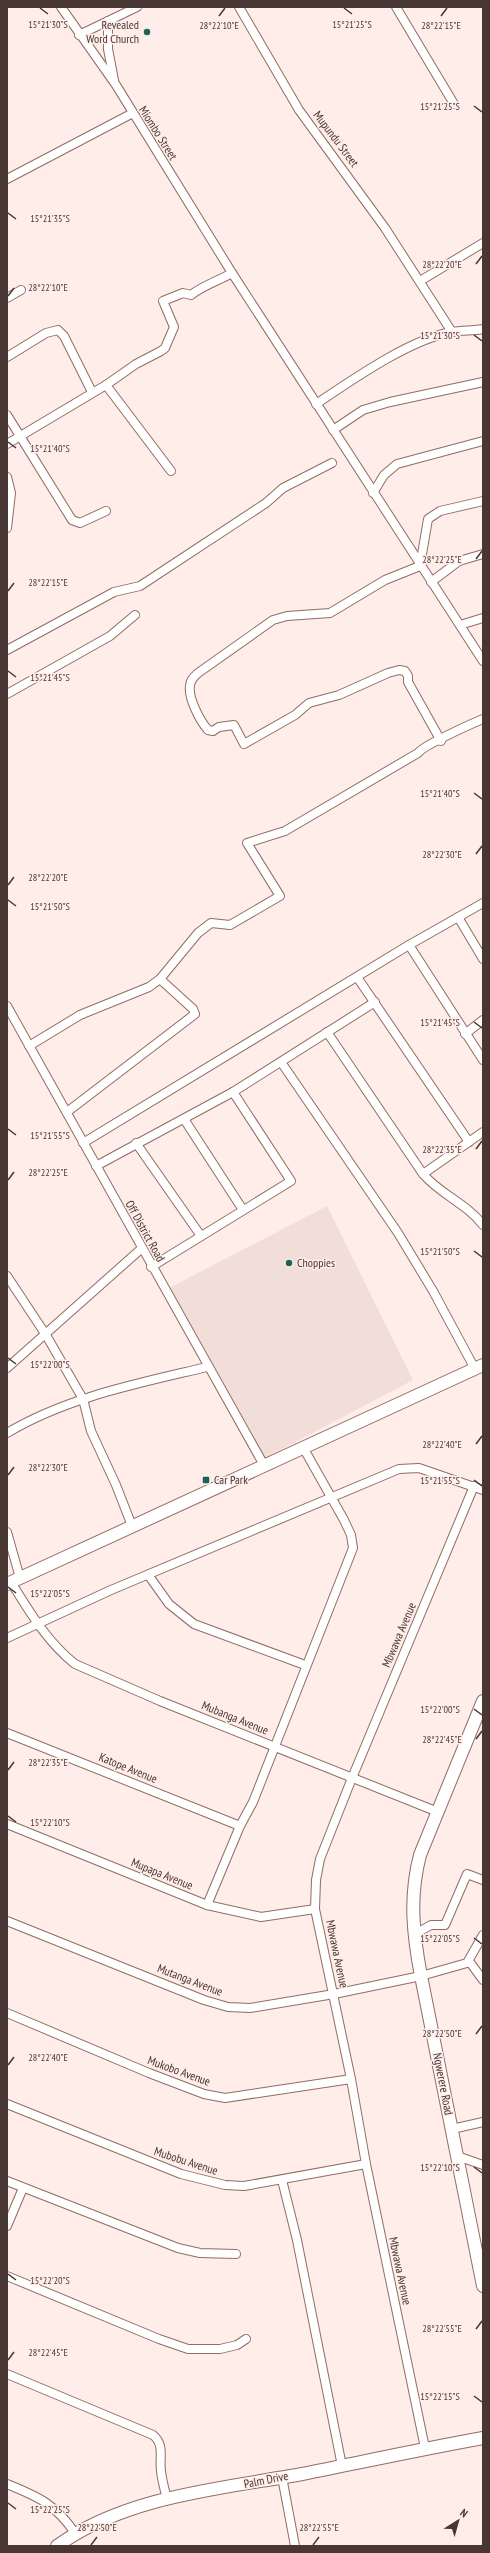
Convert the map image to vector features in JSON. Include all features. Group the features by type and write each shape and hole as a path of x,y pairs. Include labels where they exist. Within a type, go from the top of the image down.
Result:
{"street":[{"name":"Miombo Street","path":"61,7 79,35 116,85 132,114 232,273 420,566 483,661"},
{"path":"79,35 137,7"},
{"name":"Mupundu Street","path":"239,7 299,110 353,181 452,332"},
{"path":"396,7 454,104"},
{"path":"108,21 109,55 116,85"},
{"path":"7,179 132,114"},
{"path":"420,282 483,243"},
{"path":"7,444 21,434 106,385 136,364 165,348 174,327 163,301 183,293 191,295 205,285 215,283 232,273"},
{"path":"7,298 21,290"},
{"path":"316,404 376,365 430,339 452,332 483,329"},
{"path":"7,357 46,333 58,330 64,336 92,392"},
{"path":"333,430 363,410 390,402 483,382"},
{"path":"106,385 171,471"},
{"path":"7,415 21,434 61,504 76,523 106,511"},
{"path":"373,493 384,475 397,464 483,441"},
{"path":"7,650 114,592 140,586 266,503 283,488 332,463"},
{"path":"7,477 11,493 7,528"},
{"path":"441,741 408,682 408,676 405,671 399,670 388,673 339,695 309,703 295,715 244,744 234,725 219,727 213,731 208,730 191,697 189,687 191,680 198,673 273,620 287,616 330,613 385,580 420,566 428,519 440,511 483,500"},
{"path":"431,582 459,561 483,554"},
{"path":"7,694 110,636 135,615"},
{"path":"460,625 483,618"},
{"path":"30,1046 80,1015 149,987 160,979 198,933 211,923 230,925 280,896 247,843 284,831 418,752 423,747 441,741 483,719"},
{"path":"83,1143 409,945 483,903"},
{"path":"458,917 483,959"},
{"path":"409,945 483,1060"},
{"path":"357,977 469,1142"},
{"path":"67,1112 195,1014 193,1009 160,979"},
{"path":"96,1166 136,1143 233,1092 375,1002"},
{"name":"Off District Road","path":"7,1006 67,1112 151,1267 265,1467"},
{"path":"465,1034 483,1020"},
{"path":"327,1032 423,1174 442,1193 470,1210 483,1225"},
{"path":"13,1581 265,1467 479,1367 398,1233 280,1062"},
{"path":"151,1267 291,1181 233,1092"},
{"path":"184,1119 243,1210"},
{"path":"423,1174 483,1132"},
{"path":"136,1143 201,1236"},
{"path":"7,1368 46,1336 142,1249"},
{"path":"7,1276 46,1336 83,1399 91,1431 116,1485 132,1526"},
{"path":"7,1433 32,1419 83,1399 207,1367"},
{"path":"207,1905 240,1826 252,1802 305,1665 353,1548 351,1535 304,1449"},
{"path":"7,1638 111,1590 149,1576 329,1497 399,1469 419,1468 483,1490"},
{"name":"Mbwawa Avenue","path":"425,2448 366,2164 334,1994 315,1909 320,1859 352,1778 474,1486"},
{"name":"Mubanga Avenue","path":"7,1532 13,1581 37,1624 63,1655 89,1672 438,1812"},
{"path":"149,1576 169,1604 194,1624 305,1665"},
{"name":"Ngwerere Road","path":"483,1701 420,1855 415,1877 412,1904 413,1935 483,2286"},
{"name":"Katope Avenue","path":"7,1732 240,1826"},
{"name":"Mupapa Avenue","path":"7,1824 207,1905 261,1917 315,1909"},
{"path":"413,1935 431,1925 445,1925 467,1874 483,1880"},
{"name":"Mutanga Avenue","path":"7,1921 204,2000 228,2007 250,2008 334,1994 421,1976 468,1961"},
{"path":"483,1935 468,1961 483,1980"},
{"name":"Mukobo Avenue","path":"7,2014 149,2073 204,2094 218,2097 248,2096 351,2079"},
{"name":"Mubobu Avenue","path":"7,2104 198,2179 225,2185 244,2186 366,2164"},
{"path":"452,2129 483,2122"},
{"path":"457,2156 483,2166"},
{"path":"282,2180 297,2240 342,2466"},
{"path":"7,2181 178,2248 200,2253 236,2254"},
{"path":"7,2226 23,2188"},
{"path":"7,2276 158,2339 188,2349 220,2349 237,2345 246,2340"},
{"path":"7,2374 153,2435 159,2440 161,2447 161,2472 167,2500"},
{"name":"Palm Drive","path":"57,2546 75,2533 113,2515 167,2500 342,2466 425,2448 483,2438"},
{"path":"282,2477 295,2546"},
{"path":"7,2484 44,2500 57,2509 75,2533"}],"shaded area":[{"path":"327,1206 413,1380 263,1459 169,1288"}],"place":[{"name":"Revealed Word Church","path":"147,32"},
{"name":"Choppies","path":"289,1263"},
{"name":"Car Park","path":"206,1480"}]}
